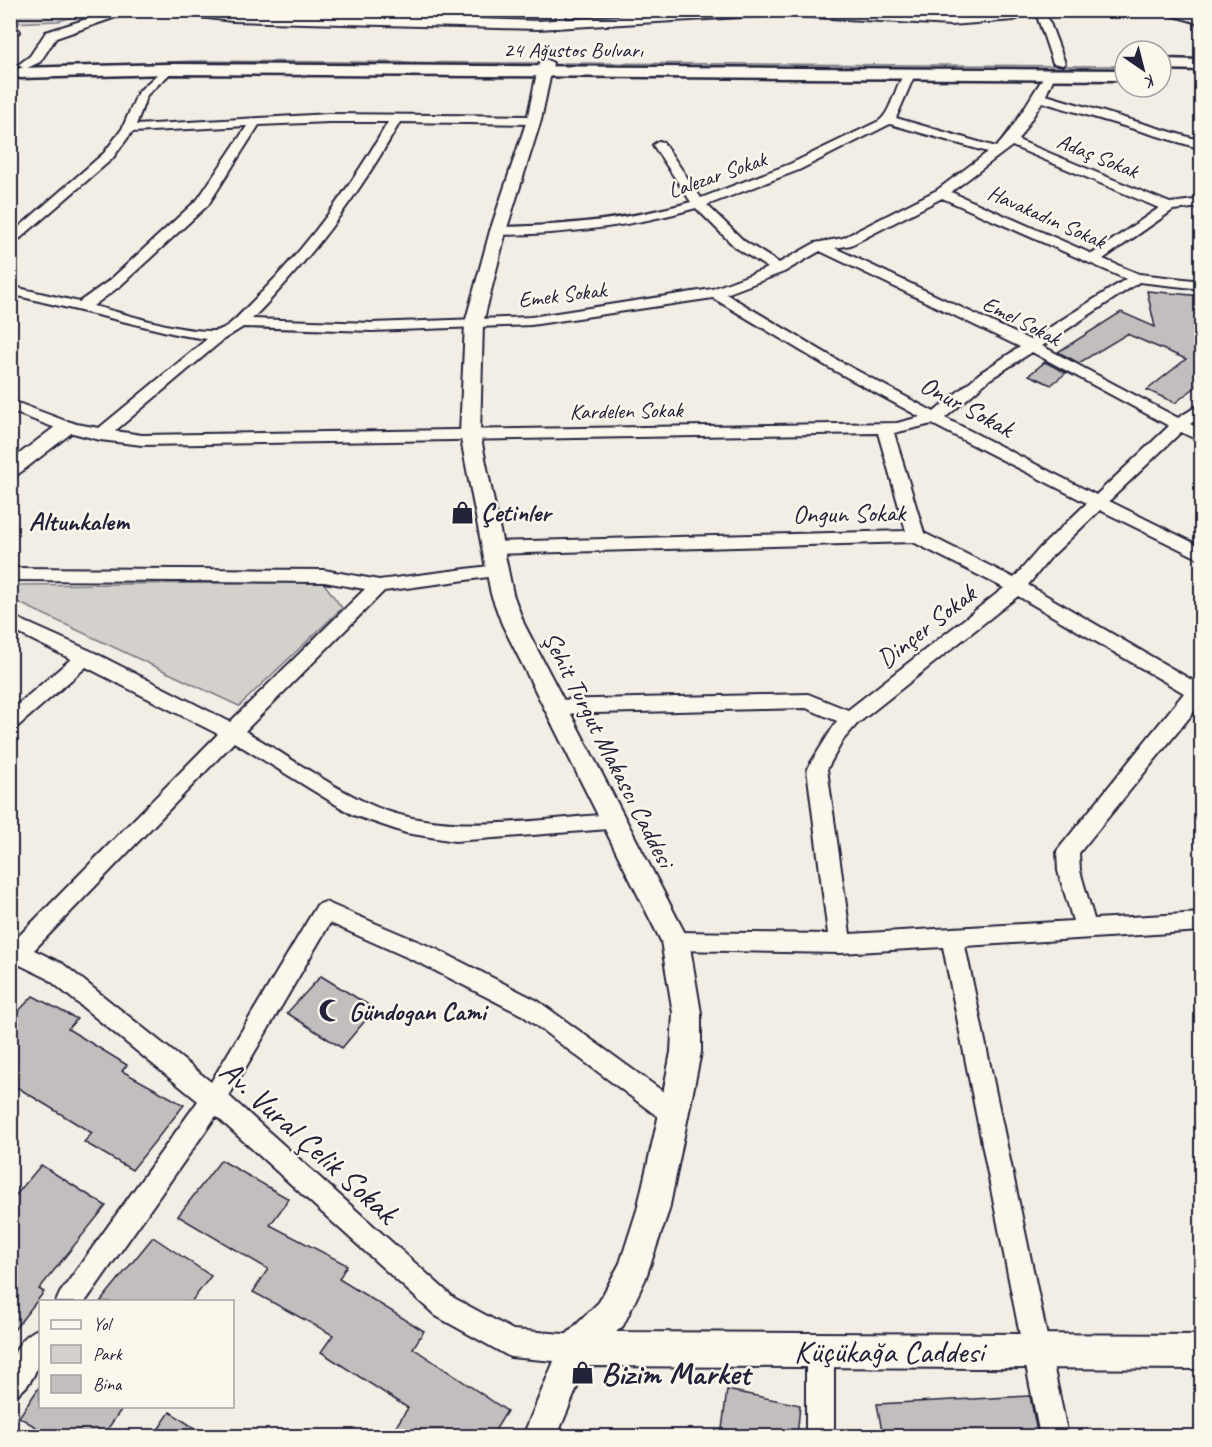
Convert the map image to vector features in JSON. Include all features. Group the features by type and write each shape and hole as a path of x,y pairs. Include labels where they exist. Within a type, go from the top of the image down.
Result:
{"main road":[{"name":"24 Ağustos Bulvarı","path":"15,71 227,61 909,75 1113,65"},
{"path":"1173,64 1202,65"},
{"name":"24 Ağustos Bulvarı","path":"15,71 545,68 1054,69 1113,74"},
{"path":"1173,75 1202,76"}],"street":[{"path":"15,71 37,34 109,10"},
{"path":"15,71 35,59 51,35 130,10"},
{"path":"181,11 232,17 561,17 692,12 797,12 951,21 1006,17 1034,10"},
{"path":"1040,10 1054,69"},
{"path":"1160,10 1202,19"},
{"name":"Şehit Turgut Makascı Caddesi","path":"540,1437 576,1350 611,1314 634,1269 653,1210 687,1052 687,1013 675,941 513,624 502,594 470,434 474,323 498,231 534,120 545,68"},
{"path":"10,243 82,182 108,156 128,129 142,94 169,69"},
{"name":"Emek Sokak","path":"240,323 372,327 531,321 715,293 779,269 820,246 846,242 942,193 1011,141 1054,69"},
{"path":"909,75 888,120 997,151"},
{"path":"1038,97 1202,145"},
{"path":"128,129 257,120 534,120"},
{"path":"81,308 158,245 203,202 234,160 257,120"},
{"path":"100,435 219,336 240,323 296,266 351,194 395,120"},
{"name":"Lalezar Sokak","path":"498,231 552,232 601,227 698,206 760,184 888,120"},
{"name":"Adaş Sokak","path":"1011,141 1169,207"},
{"path":"659,145 698,206 748,253 779,269"},
{"name":"Havakadın Sokak","path":"942,193 1136,278"},
{"path":"1094,259 1169,207 1202,203"},
{"name":"Emel Sokak","path":"820,246 1031,346 1202,438"},
{"path":"1136,278 1202,285"},
{"name":"Kardelen Sokak","path":"10,405 67,427 100,435 153,440 885,429 936,418 985,376 1136,278"},
{"path":"10,290 180,331 219,336"},
{"name":"Onur Sokak","path":"715,293 786,338 936,418 1202,554"},
{"name":"Dinçer Sokak","path":"840,944 817,769 836,735 850,719 1017,587 1046,553 1101,503 1178,426 1202,408"},
{"path":"10,471 67,427"},
{"path":"885,429 916,536"},
{"name":"Ongun Sokak","path":"10,574 324,576 379,586 495,559 916,536 1017,587 1199,693"},
{"path":"13,954 379,586"},
{"path":"10,621 232,732 360,809 406,825 455,833 614,822"},
{"path":"10,722 86,657"},
{"path":"1086,929 1069,871 1068,851 1199,693"},
{"path":"555,707 808,701 850,719"},
{"path":"70,1300 214,1099 325,911 430,957 530,1008 674,1114"},
{"path":"675,941 840,944 1202,922"},
{"path":"952,937 1054,1437"},
{"name":"Av. Vural Çelik Sokak","path":"13,954 55,971 214,1099 445,1307 510,1343 576,1350"},
{"path":"10,1384 39,1343"},
{"name":"Küçükağa Caddesi","path":"576,1350 1202,1352"},
{"path":"820,1352 820,1437"}],"green space":[{"path":"10,11 93,11 59,21 11,23"},
{"path":"194,61 535,63 534,66 186,64 42,70 42,67"},
{"path":"563,63 1113,66 1113,69 563,66"},
{"path":"323,582 342,608 239,706 11,599 11,590 17,585"}],"building":[{"path":"1147,291 1202,296 1202,382 1175,403 1147,390 1186,359 1127,334 1079,363 1058,352 1121,312 1155,327"},
{"path":"1045,362 1066,373 1051,385 1029,375"},
{"name":"Gündogan Cami","path":"321,976 375,1009 342,1048 287,1013"},
{"path":"33,996 77,1019 68,1029 127,1065 122,1071 184,1105 132,1170 84,1142 92,1133 10,1083 10,1020"},
{"path":"221,1160 289,1199 270,1225 347,1265 339,1279 424,1331 413,1348 507,1411 491,1437 389,1437 408,1408 321,1352 333,1335 253,1292 268,1269 178,1216"},
{"path":"41,1165 106,1206 39,1289 44,1292 10,1335 10,1202"},
{"path":"153,1237 211,1276 193,1300 102,1300"},
{"path":"39,1387 39,1408 122,1408 102,1437 52,1437 19,1417"},
{"path":"727,1390 800,1405 797,1437 721,1437"},
{"path":"1030,1396 1038,1437 883,1437 877,1404"},
{"path":"170,1412 208,1437 153,1437"}],"place":[{"name":"Çetinler","path":"463,512"},
{"name":"Gündogan Cami","path":"331,1011"},
{"name":"Bizim Market","path":"583,1373"}],"district":[{"name":"Altunkalem","path":"79,521"}]}
